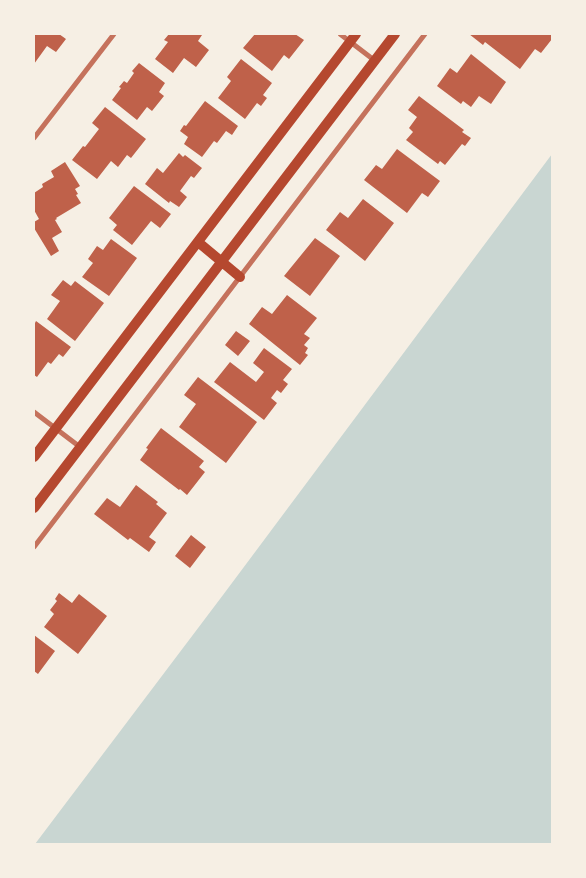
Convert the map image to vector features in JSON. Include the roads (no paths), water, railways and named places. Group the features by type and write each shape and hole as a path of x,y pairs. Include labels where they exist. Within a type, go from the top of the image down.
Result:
{"main road":[{"path":"34,508 394,34"},
{"path":"34,457 353,38"},
{"path":"198,242 240,277"}],"street":[{"path":"34,138 114,34"},
{"path":"340,34 353,38 374,60"},
{"path":"34,547 425,34"},
{"path":"34,412 80,447"}]}
